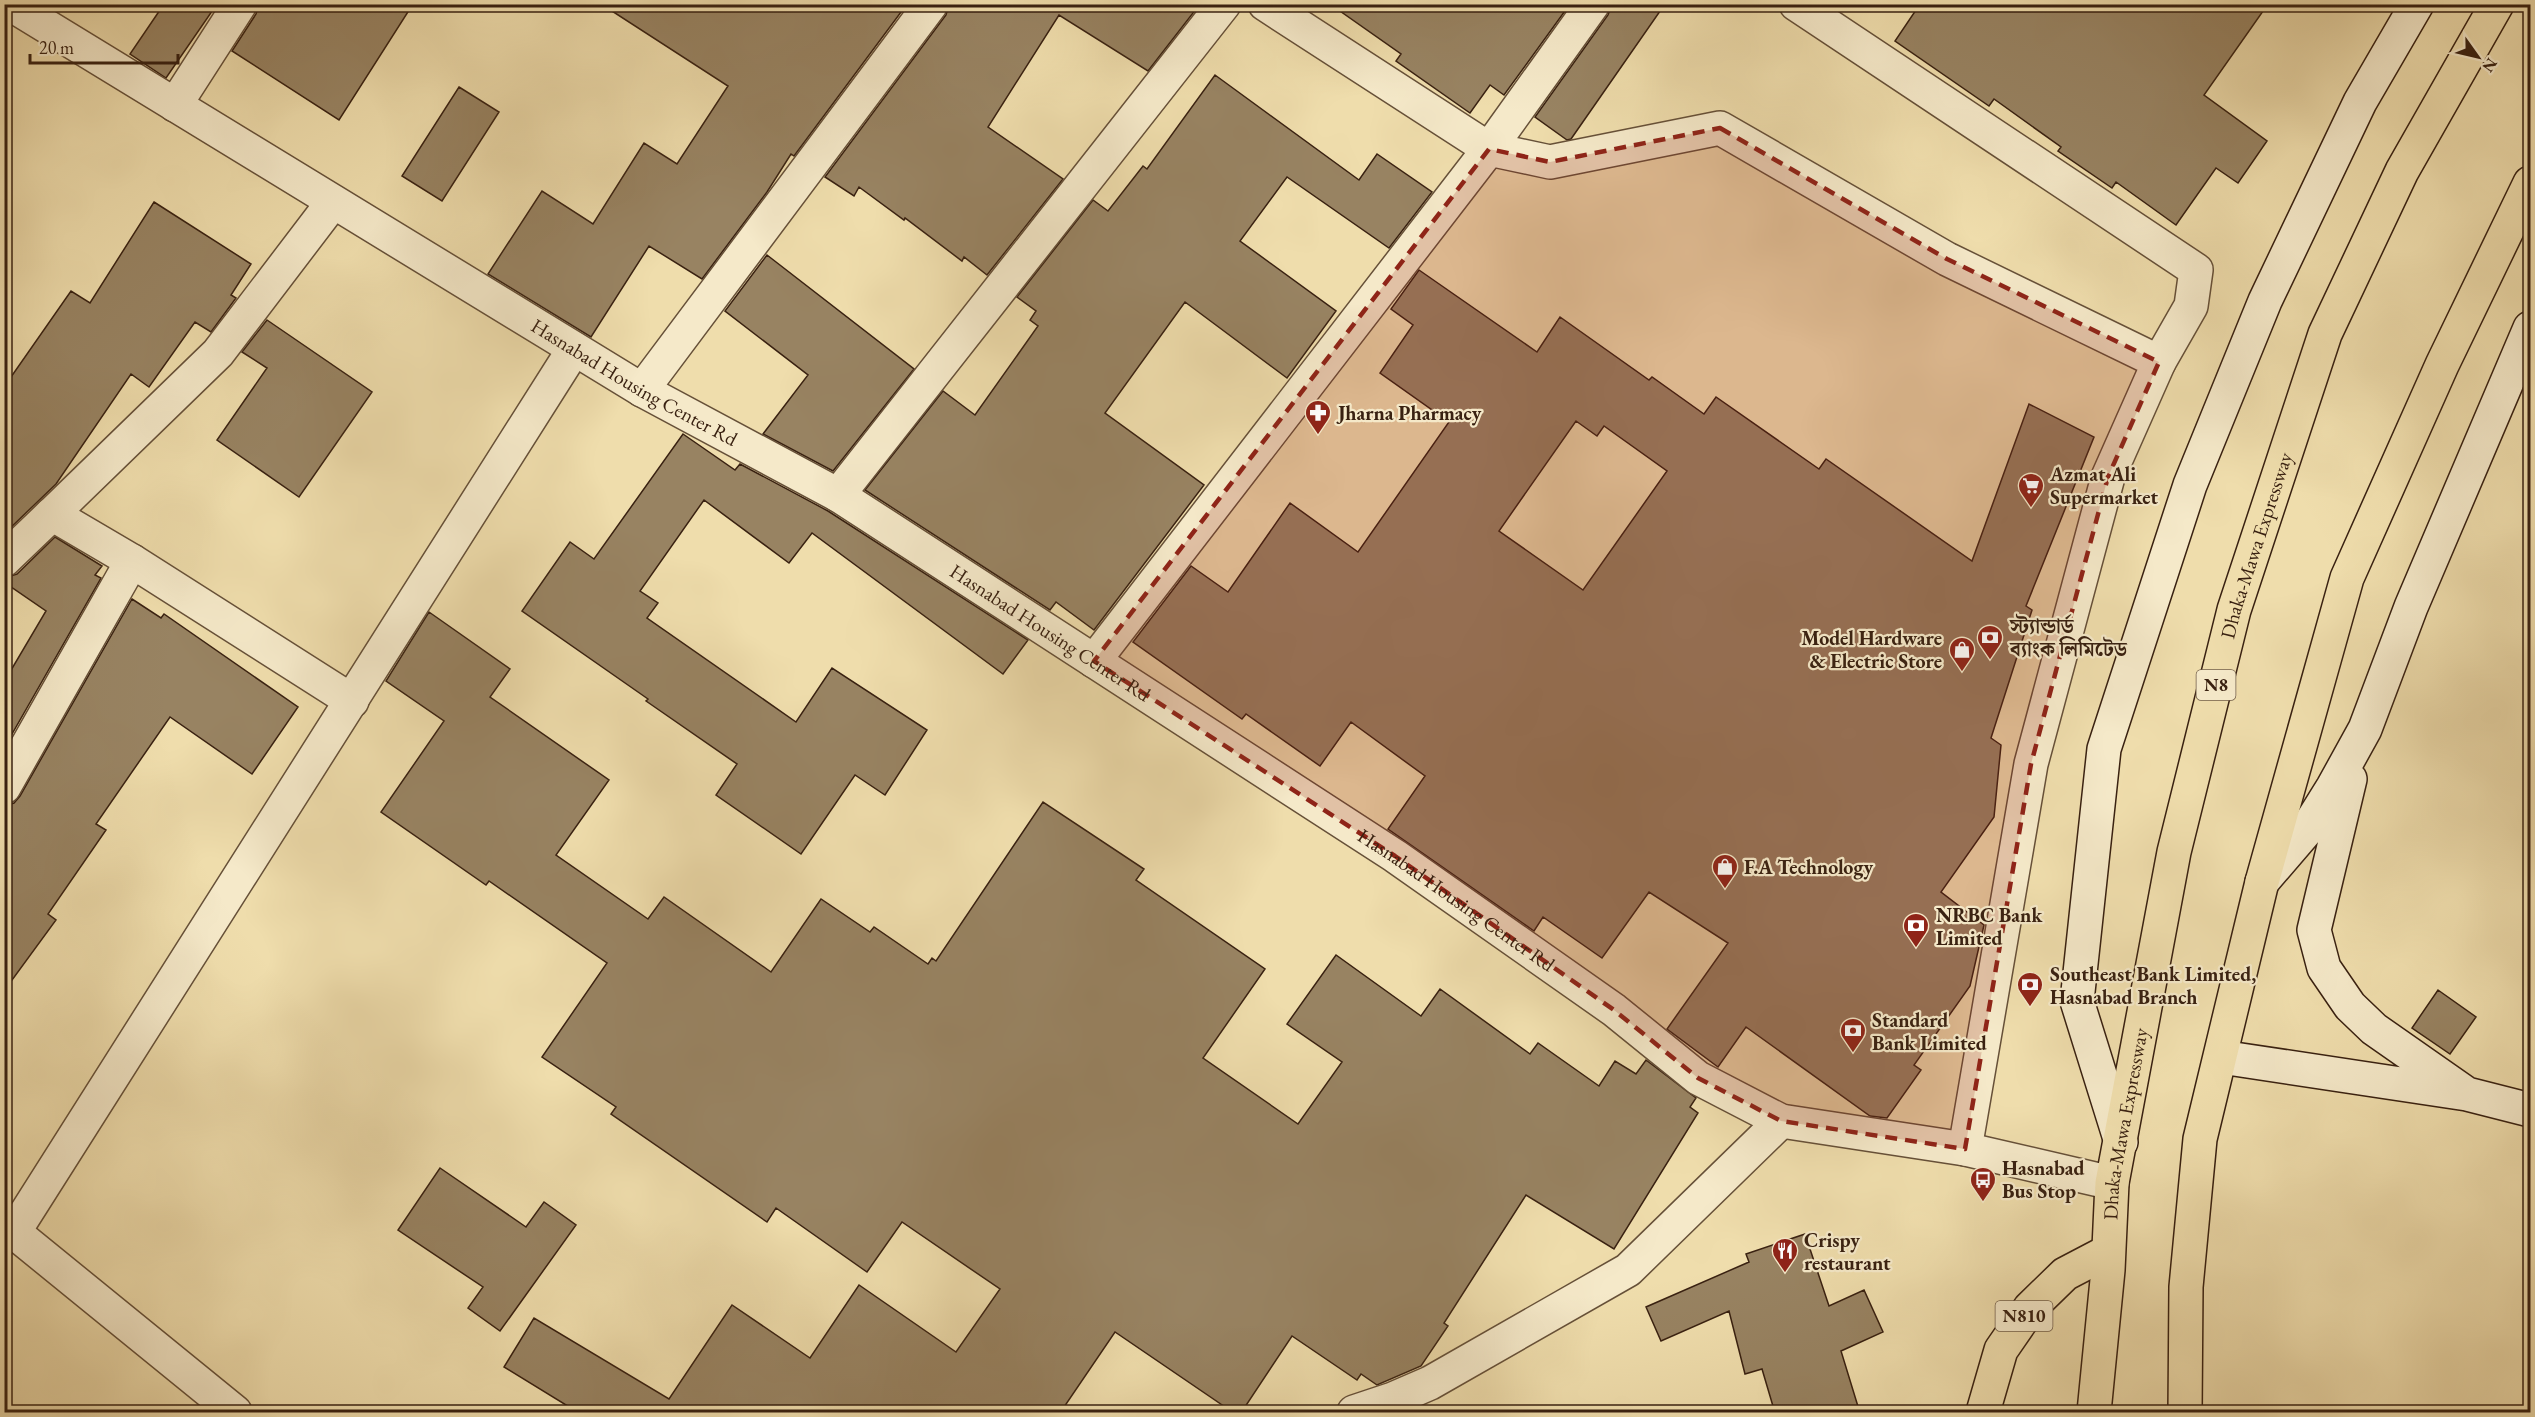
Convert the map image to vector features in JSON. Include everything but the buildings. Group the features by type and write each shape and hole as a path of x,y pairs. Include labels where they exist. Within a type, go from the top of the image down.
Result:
{"highway":[{"name":"Dhaka-Mawa Expressway","path":"2094,1413 2108,1270 2107,1252 2112,1183 2174,852 2232,621 2325,334 2402,171 2497,4"},
{"path":"2185,1413 2186,1287 2200,1139 2262,882 2347,578 2442,365 2530,183"},
{"name":"N810","path":"1983,1413 2001,1350 2030,1308 2065,1274 2107,1252"}],"street":[{"name":"Hasnabad Housing Center Rd","path":"10,4 642,390 838,495 1395,856 1614,1010 1698,1078 1781,1121 1965,1149 2112,1183"},
{"path":"175,105 240,4"},
{"path":"642,390 931,4"},
{"path":"838,495 1224,4"},
{"path":"1265,4 1489,148 1550,162 1720,129 1947,260 2159,362"},
{"path":"1094,660 1489,148 1593,4"},
{"path":"1796,4 2196,270 2191,306 2159,362 2108,477 2031,764 1965,1149"},
{"path":"2121,1142 2077,1001 2104,749 2190,485 2265,301 2360,102 2417,4"},
{"path":"4,560 218,353 333,201"},
{"path":"2467,1094 2374,1029 2350,1006 2324,968 2314,930 2338,820 2365,729 2411,607 2530,328"},
{"path":"235,1413 9,1228 352,701 574,349"},
{"path":"52,514 132,561 352,701"},
{"path":"4,787 132,561"},
{"path":"2262,882 2305,832 2365,729"},
{"path":"2221,1057 2467,1094 2530,1110"},
{"path":"1354,1413 1393,1400 1430,1383 1628,1270 1781,1121"}],"highlighted area":[{"path":"1720,128 1947,259 2159,362 2108,477 2031,764 1965,1149 1781,1121 1698,1078 1614,1010 1395,856 1094,661 1489,149 1550,162"}],"place":[{"name":"Jharna Pharmacy","path":"1318,436"},
{"name":"Azmat Ali Supermarket","path":"2031,509"},
{"name":"স্ট্যান্ডার্ড ব্যাংক লিমিটেড","path":"1990,661"},
{"name":"Model Hardware & Electric Store","path":"1962,673"},
{"name":"F.A Technology","path":"1725,890"},
{"name":"NRBC Bank Limited","path":"1916,949"},
{"name":"Southeast Bank Limited, Hasnabad Branch","path":"2030,1008"},
{"name":"Standard Bank Limited","path":"1853,1054"},
{"name":"Hasnabad Bus Stop","path":"1983,1203"},
{"name":"Crispy restaurant","path":"1785,1274"}]}
